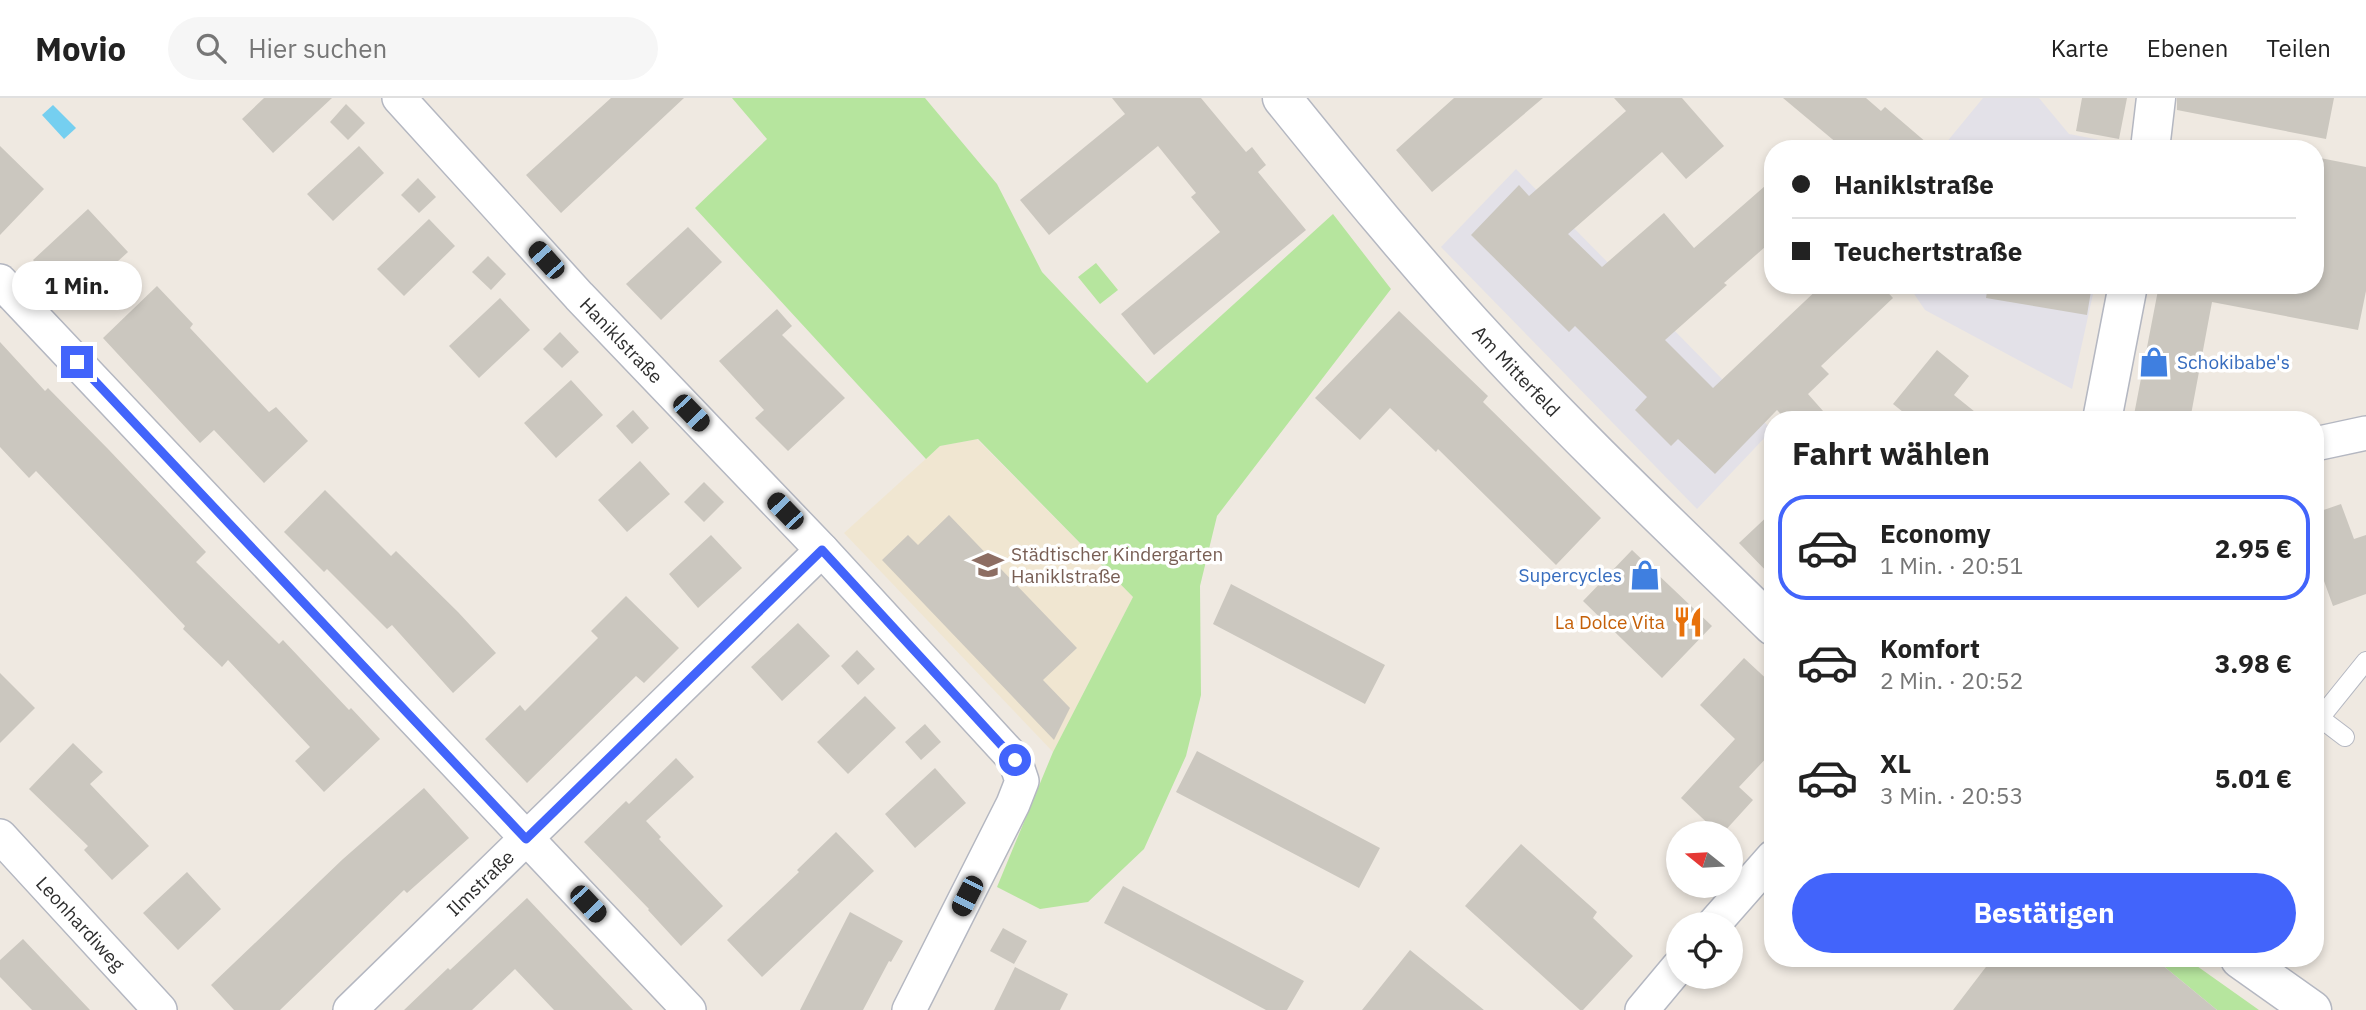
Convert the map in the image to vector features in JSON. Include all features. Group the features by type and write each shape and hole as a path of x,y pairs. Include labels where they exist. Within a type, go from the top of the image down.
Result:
{"street":[{"name":"Haniklstraße","path":"399,98 579,296 822,550 1015,760 1022,781 1013,804 909,1010"},
{"path":"2151,140 2156,98"},
{"name":"Am Mitterfeld","path":"1293,102 1373,209 1487,341 1764,617"},
{"path":"0,281 689,1010"},
{"path":"2104,411 2126,294"},
{"path":"2324,442 2366,433"},
{"name":"Ilmstraße","path":"350,1010 822,550"},
{"name":"Leonhardiweg","path":"0,836 160,1010"},
{"path":"1725,912 1764,867"},
{"path":"2251,967 2312,1010"},
{"path":"1642,1010 1666,981"}],"lane":[{"path":"2324,713 2366,661"},
{"path":"2324,721 2345,737"}],"shaded area":[{"path":"1983,98 2039,98 2069,134 2100,140 1948,140"},
{"path":"1516,169 1764,422 1764,438 1697,509 1441,247"},
{"path":"1914,294 2093,294 2072,389 1925,310"},
{"name":"Städtischer Kindergarten Haniklstraße","path":"977,439 1133,597 1053,752 844,533 940,446"}],"green space":[{"path":"732,98 925,98 997,184 1042,272 1147,383 1333,214 1391,289 1217,516 1200,586 1201,695 1186,756 1144,849 1088,902 1040,909 997,887 1053,752 1133,597 978,439 940,446 926,459 695,208 767,139"},
{"path":"1096,263 1118,290 1100,304 1078,277"},
{"path":"2165,967 2198,967 2259,1010 2217,1010"}],"water":[{"path":"53,105 76,128 64,139 42,115"}],"building":[{"path":"264,98 332,98 273,153 242,119"},
{"path":"611,98 684,98 561,213 526,175"},
{"path":"1112,98 1201,98 1246,152 1252,147 1266,165 1258,172 1306,230 1154,355 1121,314 1220,232 1191,197 1196,193 1158,146 1049,235 1020,200 1125,114"},
{"path":"1454,98 1543,98 1432,192 1396,150"},
{"path":"1614,98 1682,98 1724,146 1686,179 1662,152 1568,234 1602,267 1664,213 1694,248 1764,187 1764,248 1665,340 1713,388 1812,294 1889,294 1893,298 1821,366 1829,374 1808,394 1823,411 1764,411 1764,423 1715,474 1678,439 1671,446 1635,410 1647,397 1575,326 1569,332 1471,235 1519,185 1529,196 1626,111"},
{"path":"1783,98 1866,98 1881,111 1885,107 1924,140 1833,140"},
{"path":"2082,98 2127,98 2119,139 2076,131"},
{"path":"2177,98 2334,98 2326,139 2177,110"},
{"path":"346,104 365,123 348,140 330,122"},
{"path":"0,146 44,189 0,235"},
{"path":"359,146 384,173 333,221 307,194"},
{"path":"2324,159 2366,167 2366,291 2358,330 2212,302 2192,411 2135,411 2157,294 2324,294"},
{"path":"418,178 436,197 419,213 401,195"},
{"path":"88,209 128,252 72,303 33,260"},
{"path":"429,219 455,246 404,296 377,269"},
{"path":"688,227 722,262 661,320 626,284"},
{"path":"488,256 506,274 491,290 472,272"},
{"path":"157,286 193,324 190,328 269,412 276,407 308,441 264,483 214,430 200,443 103,338"},
{"path":"1987,294 2090,294 2087,315 1986,298"},
{"path":"500,298 530,330 479,378 449,346"},
{"path":"777,309 792,326 782,335 845,398 788,451 755,418 764,410 719,361"},
{"path":"1399,311 1488,396 1483,402 1601,518 1556,565 1438,449 1436,452 1390,408 1360,440 1315,398"},
{"path":"560,332 579,352 562,368 543,349"},
{"path":"0,342 45,391 48,388 206,552 196,562 279,644 283,640 380,739 324,792 295,761 310,747 228,660 222,667 183,629 185,626 36,471 29,478 0,447"},
{"path":"1937,350 1969,376 1954,395 1974,411 1902,411 1893,404"},
{"path":"571,380 603,415 556,458 524,423"},
{"path":"633,410 649,428 632,444 616,426"},
{"path":"640,461 670,494 627,532 598,500"},
{"path":"704,482 724,502 704,522 684,502"},
{"path":"325,490 391,556 396,551 496,653 453,693 392,625 387,629 327,569 324,572 284,532"},
{"path":"2341,504 2354,539 2366,535 2366,594 2333,606 2324,581 2324,510"},
{"path":"949,515 1077,648 1043,680 1070,708 1054,740 882,560 908,535 918,545"},
{"path":"1764,519 1764,569 1739,543"},
{"path":"711,535 742,568 698,608 669,574"},
{"path":"1632,550 1712,626 1662,678 1583,601"},
{"path":"1231,584 1385,665 1365,704 1213,624"},
{"path":"626,596 679,648 644,683 636,676 527,783 485,739 520,705 525,711 598,638 591,631"},
{"path":"798,623 830,656 782,701 751,667"},
{"path":"857,650 875,669 858,685 841,666"},
{"path":"1744,658 1764,677 1764,761 1739,787 1753,800 1734,821 1705,821 1681,798 1735,739 1700,705"},
{"path":"0,673 35,708 0,743"},
{"path":"865,696 896,728 848,774 817,742"},
{"path":"925,724 941,742 921,760 905,742"},
{"path":"73,743 103,772 90,784 149,846 112,880 84,850 88,846 29,789"},
{"path":"1197,751 1380,848 1359,888 1176,792"},
{"path":"676,758 694,777 646,821 661,837 659,839 723,906 681,946 584,842 626,801 629,804"},
{"path":"935,768 966,803 915,848 885,814"},
{"path":"424,788 469,838 407,893 404,890 280,1010 234,1010 211,985 343,859"},
{"path":"836,832 874,871 762,977 727,940 799,872 797,870"},
{"path":"1521,844 1597,912 1593,918 1633,956 1583,1010 1465,906"},
{"path":"187,872 221,909 178,950 143,913"},
{"path":"1123,886 1304,981 1287,1010 1266,1010 1104,923"},
{"path":"527,898 633,1010 554,1010 515,969 472,1010 404,1010 448,968 450,970"},
{"path":"850,912 903,941 863,1010 800,1010"},
{"path":"1003,928 1027,941 1014,964 990,951"},
{"path":"23,939 90,1010 32,1010 0,977 0,960"},
{"path":"1410,950 1484,1010 1362,1010"},
{"path":"1015,967 1068,994 1060,1010 994,1010"},
{"path":"1986,967 2165,967 2217,1010 1953,1010"}],"place":[{"name":"Schokibabe's","path":"2154,362"},
{"name":"Städtischer Kindergarten Haniklstraße","path":"988,565"},
{"name":"Supercycles","path":"1645,575"},
{"name":"La Dolce Vita","path":"1688,622"}],"route":[{"path":"77,362 526,839 822,550 1015,760"}]}
